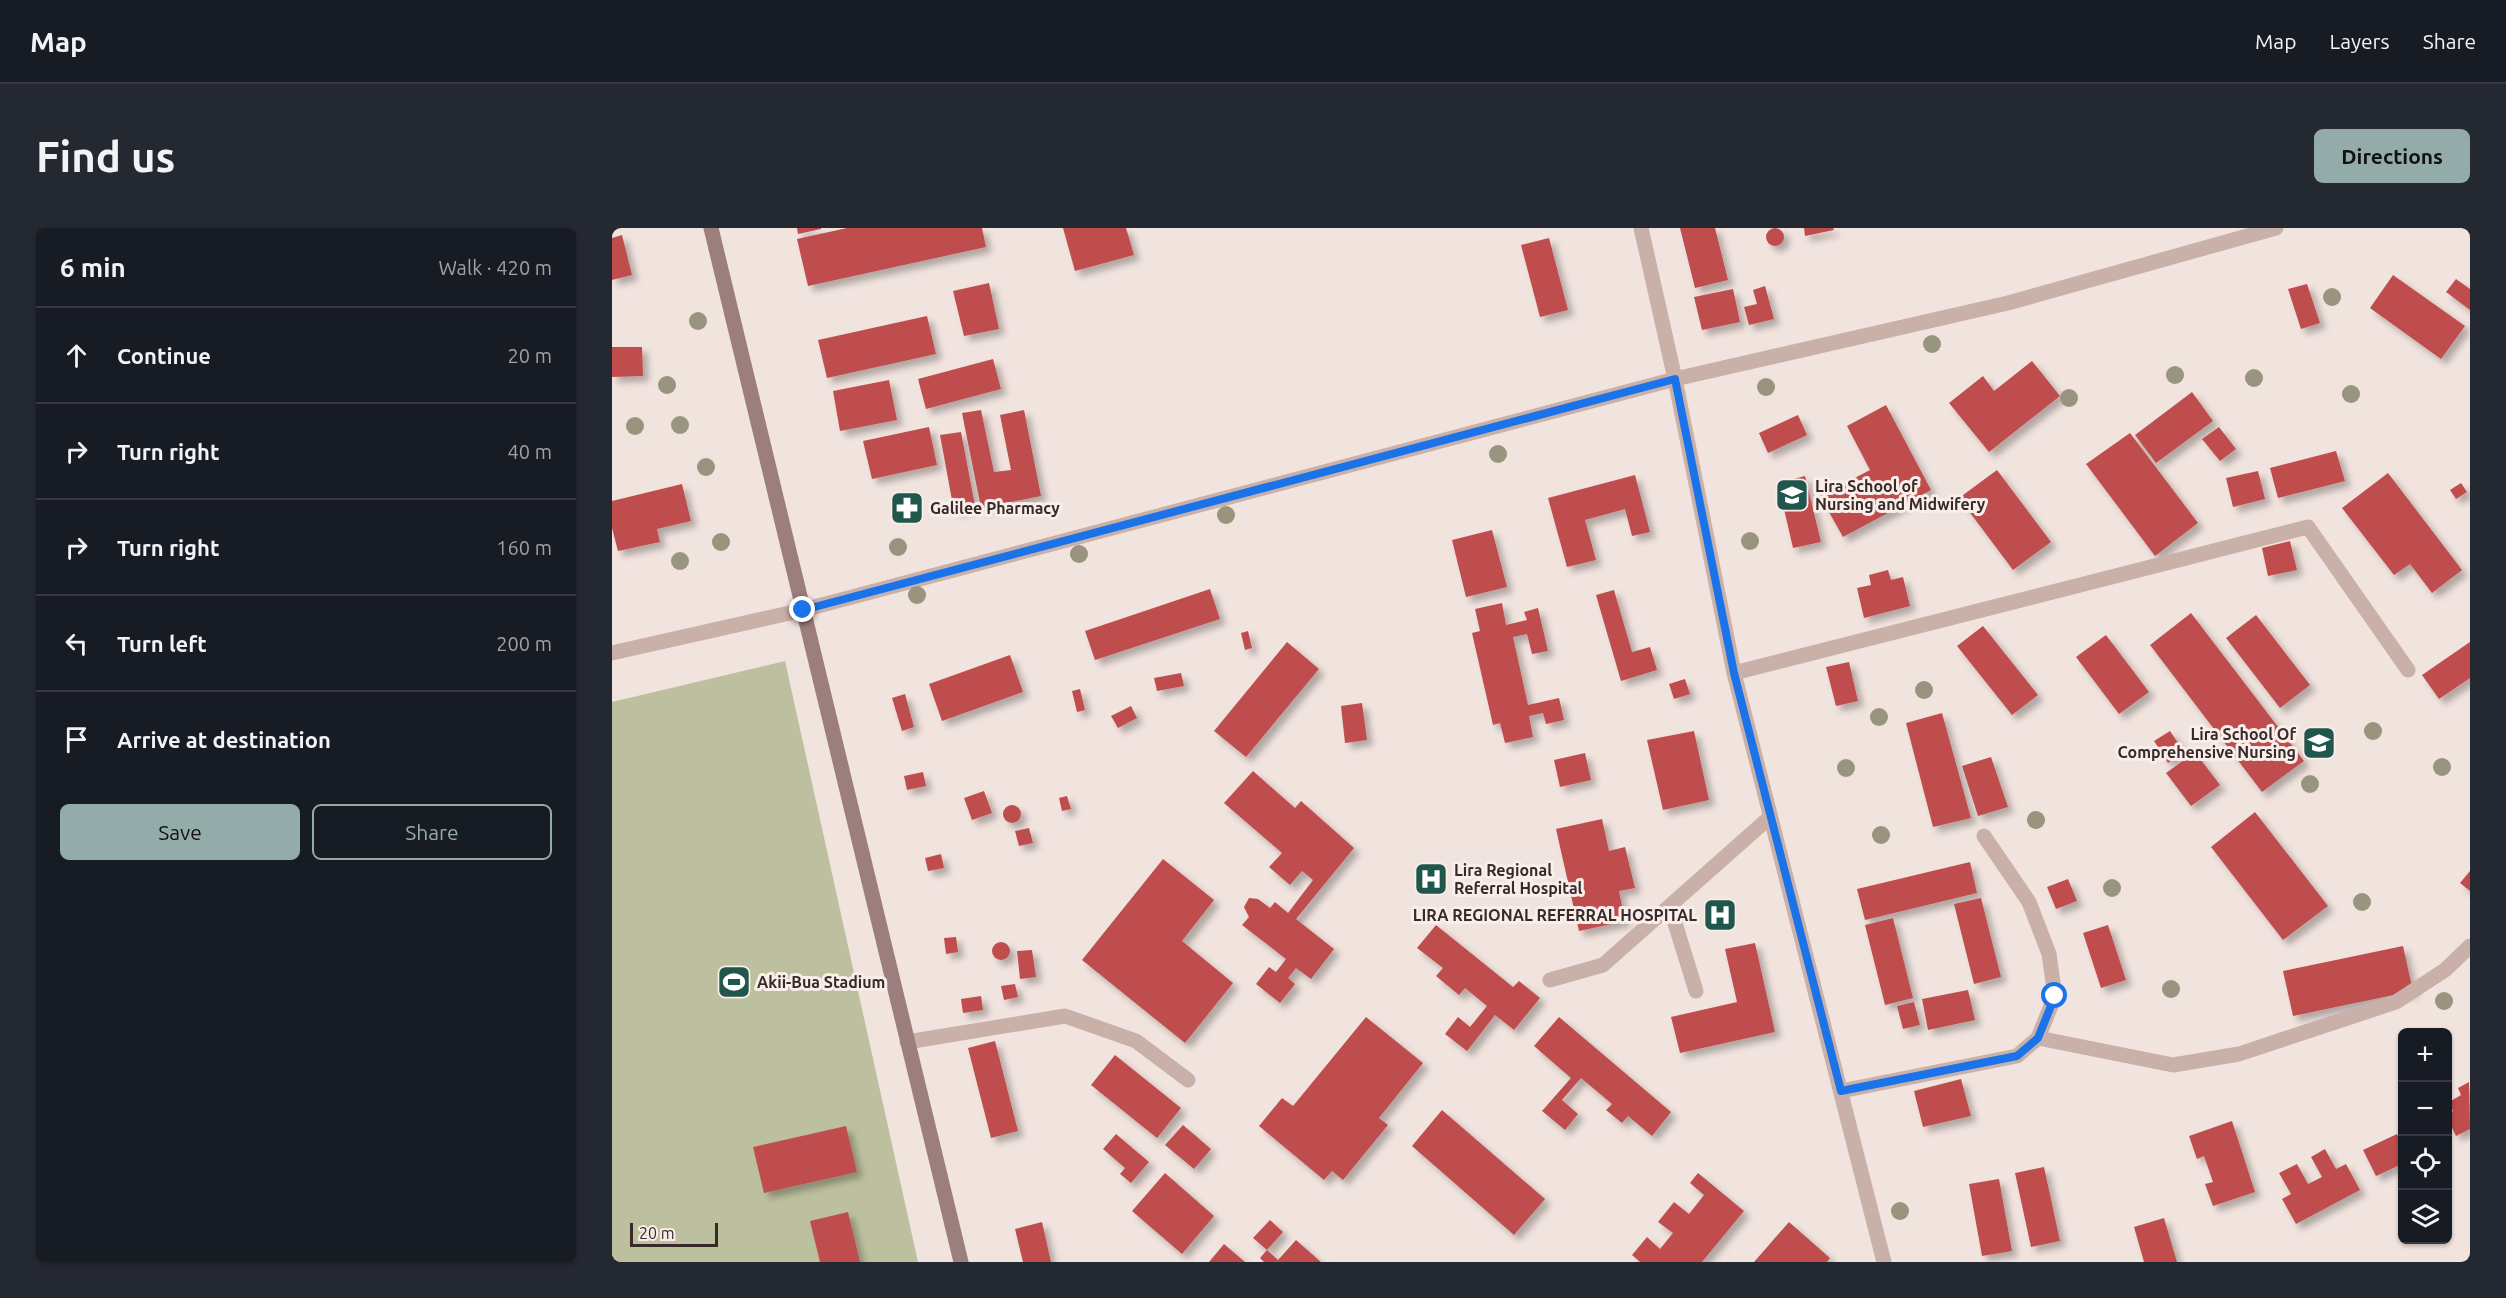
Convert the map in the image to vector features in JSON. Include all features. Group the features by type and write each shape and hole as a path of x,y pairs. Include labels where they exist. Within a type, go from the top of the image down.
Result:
{"main road":[{"path":"711,228 961,1262"}],"street":[{"path":"1641,228 1675,379 1734,673 1884,1262"},
{"path":"612,653 803,610 1675,379 2008,303 2276,228"},
{"path":"1734,673 2308,526 2408,670"},
{"path":"1550,981 1604,965 1770,817"},
{"path":"1841,1091 2017,1056 2038,1038 2055,996 2049,954 2029,902 1984,836"},
{"path":"1670,907 1696,991"},
{"path":"2038,1038 2173,1065 2239,1054 2396,1002 2445,970 2470,945"},
{"path":"907,1042 1065,1016 1136,1041 1188,1080"}],"green space":[{"name":"Akii-Bua Stadium","path":"785,661 918,1262 612,1262 612,702"}],"building":[{"path":"797,228 821,228 821,229 798,234"},
{"path":"847,228 982,228 986,247 808,286 797,239"},
{"path":"1063,228 1126,228 1134,255 1075,271"},
{"path":"1680,228 1715,228 1728,280 1695,288"},
{"path":"1771,228 1779,228 1784,233 1782,244 1771,246 1766,241 1766,233"},
{"path":"1804,228 1833,228 1834,230 1805,236"},
{"path":"622,235 632,275 612,280 612,238"},
{"path":"1549,238 1568,310 1540,317 1521,245"},
{"path":"2393,275 2465,326 2441,359 2370,308"},
{"path":"2456,279 2470,289 2470,310 2446,292"},
{"path":"989,283 999,329 964,336 953,291"},
{"path":"2307,284 2320,323 2301,329 2288,289"},
{"path":"1765,286 1774,319 1749,325 1744,307 1757,304 1753,290"},
{"path":"1733,289 1740,322 1702,330 1694,297"},
{"path":"927,316 936,354 827,378 818,340"},
{"path":"612,347 642,347 643,376 612,377"},
{"path":"993,359 1001,389 926,409 918,379"},
{"path":"2032,361 2060,396 1989,452 1949,403 1983,376 1994,391"},
{"path":"889,380 897,420 840,431 833,391"},
{"path":"2192,392 2213,421 2156,463 2135,435"},
{"path":"1886,405 1931,490 1843,537 1820,496 1870,470 1847,426"},
{"path":"981,410 994,472 1011,470 1000,415 1024,410 1041,496 981,508 962,413"},
{"path":"1798,415 1807,435 1768,453 1759,433"},
{"path":"929,427 937,465 872,479 863,441"},
{"path":"2219,427 2236,449 2220,461 2202,439"},
{"path":"961,432 975,506 954,511 940,435"},
{"path":"2130,433 2198,523 2155,556 2086,464"},
{"path":"2336,451 2345,481 2278,498 2270,468"},
{"path":"1997,470 2051,542 2013,570 1959,498"},
{"path":"2258,471 2265,499 2233,507 2226,478"},
{"path":"2388,473 2462,570 2432,593 2410,564 2394,575 2342,508"},
{"path":"1635,475 1650,532 1632,536 1625,509 1585,520 1596,560 1567,567 1548,498"},
{"path":"1805,476 1821,542 1793,548 1778,483"},
{"path":"2461,483 2467,492 2456,499 2450,490"},
{"path":"682,484 691,521 657,529 660,542 618,551 612,528 612,501"},
{"path":"1492,530 1507,587 1466,597 1452,540"},
{"path":"2290,541 2297,570 2268,576 2262,548"},
{"path":"1888,570 1891,580 1903,577 1910,606 1864,618 1857,588 1871,585 1869,575"},
{"path":"1210,589 1220,619 1095,660 1085,631"},
{"path":"1614,590 1632,652 1650,647 1657,670 1621,681 1596,595"},
{"path":"1502,603 1506,625 1527,620 1524,612 1538,608 1548,651 1532,654 1527,634 1513,637 1528,705 1559,698 1564,720 1546,724 1543,713 1529,716 1533,737 1505,743 1500,723 1493,725 1472,633 1480,631 1475,609"},
{"path":"2191,613 2304,761 2262,792 2150,645"},
{"path":"2256,615 2310,685 2280,708 2226,638"},
{"path":"1983,626 2038,695 2012,715 1957,646"},
{"path":"1248,631 1252,648 1245,650 1241,633"},
{"path":"2106,635 2149,692 2119,714 2076,657"},
{"path":"1287,642 1319,669 1246,757 1214,731"},
{"path":"2470,642 2470,678 2439,699 2422,675"},
{"path":"1010,655 1023,692 942,721 929,684"},
{"path":"1849,662 1858,701 1836,706 1826,667"},
{"path":"1181,673 1184,686 1157,691 1154,678"},
{"path":"1685,679 1690,694 1674,699 1669,684"},
{"path":"1080,689 1085,710 1077,712 1072,691"},
{"path":"905,694 914,727 902,731 892,698"},
{"path":"1362,703 1367,740 1345,743 1341,706"},
{"path":"1131,706 1137,718 1118,728 1111,716"},
{"path":"1942,713 1971,818 1933,827 1906,723"},
{"path":"1694,731 1709,800 1663,810 1647,740"},
{"path":"2170,731 2184,752 2168,763 2154,741"},
{"path":"2195,752 2220,785 2191,806 2166,773"},
{"path":"1585,753 1591,780 1560,787 1554,760"},
{"path":"1991,757 2008,807 1978,816 1962,766"},
{"path":"1253,771 1295,808 1301,801 1354,848 1296,919 1334,949 1311,979 1296,968 1288,978 1295,984 1280,1003 1256,984 1269,967 1276,972 1286,959 1242,925 1249,917 1244,907 1249,898 1258,899 1270,908 1275,902 1288,913 1313,880 1302,871 1290,885 1269,867 1282,853 1224,803"},
{"path":"923,772 926,786 907,790 904,776"},
{"path":"984,791 992,813 972,820 964,798"},
{"path":"1067,796 1071,809 1062,811 1059,798"},
{"path":"1012,805 1018,808 1021,814 1018,820 1012,823 1006,820 1003,814 1006,808"},
{"path":"2255,812 2328,906 2283,940 2211,847"},
{"path":"1602,819 1609,851 1625,847 1635,888 1619,891 1625,921 1579,931 1556,829"},
{"path":"1029,828 1033,843 1019,846 1015,831"},
{"path":"941,854 944,868 928,871 925,858"},
{"path":"1163,859 1214,900 1182,941 1233,983 1185,1043 1082,960"},
{"path":"1970,862 1977,893 1865,920 1857,889"},
{"path":"2470,871 2470,891 2460,883"},
{"path":"2068,879 2077,901 2056,909 2047,887"},
{"path":"1981,898 2001,977 1974,984 1954,904"},
{"path":"1893,918 1913,998 1885,1005 1865,925"},
{"path":"1436,925 1513,987 1519,981 1540,998 1514,1030 1495,1015 1467,1051 1445,1034 1458,1017 1470,1027 1487,1006 1465,988 1459,995 1436,976 1443,968 1417,948"},
{"path":"2108,925 2126,980 2101,988 2083,933"},
{"path":"956,937 958,952 946,954 944,938"},
{"path":"1001,942 1009,947 1010,951 1005,959 1001,960 993,955 992,951 997,943"},
{"path":"1755,943 1775,1032 1680,1053 1671,1017 1737,1002 1725,949"},
{"path":"2403,946 2413,991 2293,1016 2283,971"},
{"path":"1032,950 1036,977 1020,979 1017,951"},
{"path":"1015,984 1018,997 1004,1000 1001,986"},
{"path":"1968,990 1975,1020 1928,1030 1922,999"},
{"path":"981,996 983,1010 963,1013 961,999"},
{"path":"1914,1002 1920,1025 1903,1029 1897,1006"},
{"path":"1366,1017 1423,1063 1379,1118 1388,1125 1343,1180 1332,1171 1324,1180 1259,1126 1282,1098 1293,1106"},
{"path":"1559,1017 1671,1112 1652,1136 1628,1116 1622,1123 1606,1110 1612,1104 1581,1078 1562,1100 1578,1114 1565,1130 1542,1111 1571,1078 1534,1046"},
{"path":"995,1041 1018,1131 991,1138 968,1048"},
{"path":"1115,1055 1181,1108 1157,1138 1091,1085"},
{"path":"1961,1079 1971,1116 1923,1127 1914,1091"},
{"path":"2469,1082 2470,1129 2456,1136 2452,1128 2452,1100 2461,1095 2458,1088"},
{"path":"1442,1110 1545,1199 1514,1235 1412,1146"},
{"path":"2232,1121 2255,1192 2213,1206 2205,1184 2213,1182 2204,1156 2197,1159 2189,1136"},
{"path":"1183,1125 1211,1149 1194,1169 1165,1145"},
{"path":"846,1126 857,1172 764,1193 753,1147"},
{"path":"1116,1134 1149,1162 1131,1183 1120,1174 1125,1168 1103,1149"},
{"path":"2397,1134 2398,1166 2376,1176 2363,1150"},
{"path":"2325,1149 2336,1169 2346,1164 2360,1190 2296,1224 2282,1199 2291,1194 2279,1173 2297,1164 2308,1184 2322,1177 2311,1157"},
{"path":"2044,1167 2060,1241 2031,1247 2015,1173"},
{"path":"1165,1173 1214,1216 1182,1254 1132,1211"},
{"path":"1698,1173 1744,1211 1702,1262 1640,1262 1632,1255 1647,1237 1660,1249 1673,1233 1658,1222 1674,1202 1689,1214 1704,1195 1690,1183"},
{"path":"1999,1179 2012,1251 1982,1256 1969,1184"},
{"path":"848,1212 860,1262 820,1262 810,1221"},
{"path":"2164,1218 2177,1262 2144,1262 2134,1227"},
{"path":"1270,1220 1283,1232 1267,1250 1253,1238"},
{"path":"1042,1222 1051,1262 1023,1262 1015,1229"},
{"path":"1789,1222 1830,1258 1827,1262 1754,1262"},
{"path":"1296,1240 1321,1262 1264,1262 1260,1258 1267,1250 1278,1260"},
{"path":"1224,1244 1245,1262 1209,1262"}],"place":[{"name":"Lira School of Nursing and Midwifery","path":"1792,495"},
{"name":"Galilee Pharmacy","path":"907,508"},
{"name":"Lira School Of Comprehensive Nursing","path":"2319,743"},
{"name":"Lira Regional Referral Hospital","path":"1431,879"},
{"name":"LIRA REGIONAL REFERRAL HOSPITAL","path":"1720,915"},
{"name":"Akii-Bua Stadium","path":"734,982"}],"route":[{"path":"803,610 1675,379 1734,673 1841,1091 2017,1056 2038,1038 2055,996"}]}
